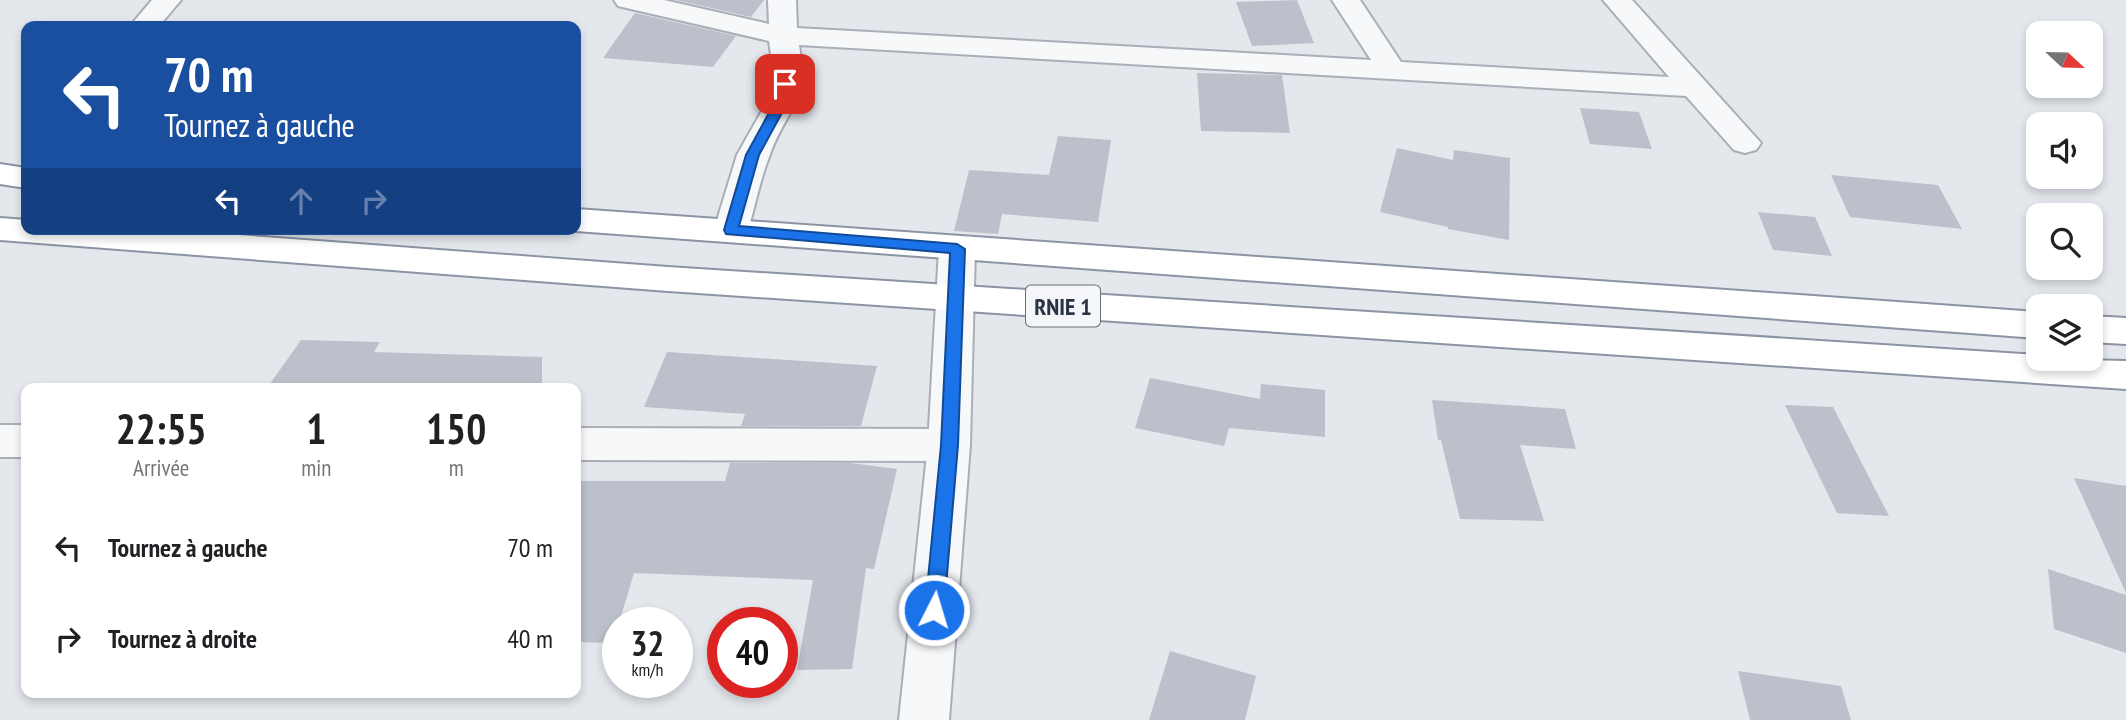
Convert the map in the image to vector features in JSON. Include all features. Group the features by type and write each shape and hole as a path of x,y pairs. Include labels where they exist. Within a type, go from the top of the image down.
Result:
{"highway":[{"name":"RNIE 1","path":"581,219 957,249 2026,324"},
{"name":"RNIE 1","path":"0,229 21,231"},
{"name":"RNIE 1","path":"82,235 957,299 2126,375"},
{"path":"2103,330 2126,331"}],"street":[{"path":"148,21 167,0"},
{"path":"628,0 783,36 1695,87"},
{"path":"731,230 753,155 783,100 788,69 783,36 782,0"},
{"path":"1346,0 1392,70"},
{"path":"1617,0 1745,143"},
{"path":"924,720 949,445 957,249"},
{"path":"0,441 21,441"},
{"path":"581,444 949,445"}],"building":[{"path":"676,0 764,0 751,17"},
{"path":"1297,0 1314,43 1252,46 1236,2"},
{"path":"635,13 736,36 713,67 603,58"},
{"path":"1197,73 1282,75 1290,133 1201,131"},
{"path":"1580,108 1639,112 1652,149 1590,144"},
{"path":"1058,136 1111,140 1098,222 1002,214 998,234 954,231 969,170 1049,175"},
{"path":"1397,148 1453,160 1454,150 1510,158 1509,240 1448,229 1380,212"},
{"path":"1831,175 1938,185 1962,229 1850,217"},
{"path":"1758,212 1815,217 1832,256 1773,250"},
{"path":"301,340 380,342 374,352 542,357 542,383 271,383"},
{"path":"667,352 877,366 861,426 741,426 745,414 644,407"},
{"path":"1150,378 1260,399 1261,384 1325,390 1325,437 1229,428 1224,446 1135,428"},
{"path":"1432,400 1565,409 1576,449 1520,445 1544,521 1460,519 1441,440 1438,440"},
{"path":"1785,405 1833,407 1889,516 1837,513"},
{"path":"730,463 851,463 897,469 874,569 866,568 852,669 798,670 813,580 634,573 624,607 602,607 602,643 581,642 581,481 725,481"},
{"path":"2074,478 2126,486 2126,593"},
{"path":"2048,569 2126,595 2126,653 2054,629"},
{"path":"1170,651 1256,676 1245,720 1149,720"},
{"path":"1738,671 1841,686 1851,720 1750,720"}],"route":[{"path":"785,84 783,100 753,155 731,230 957,249 949,445 934,610"}]}
